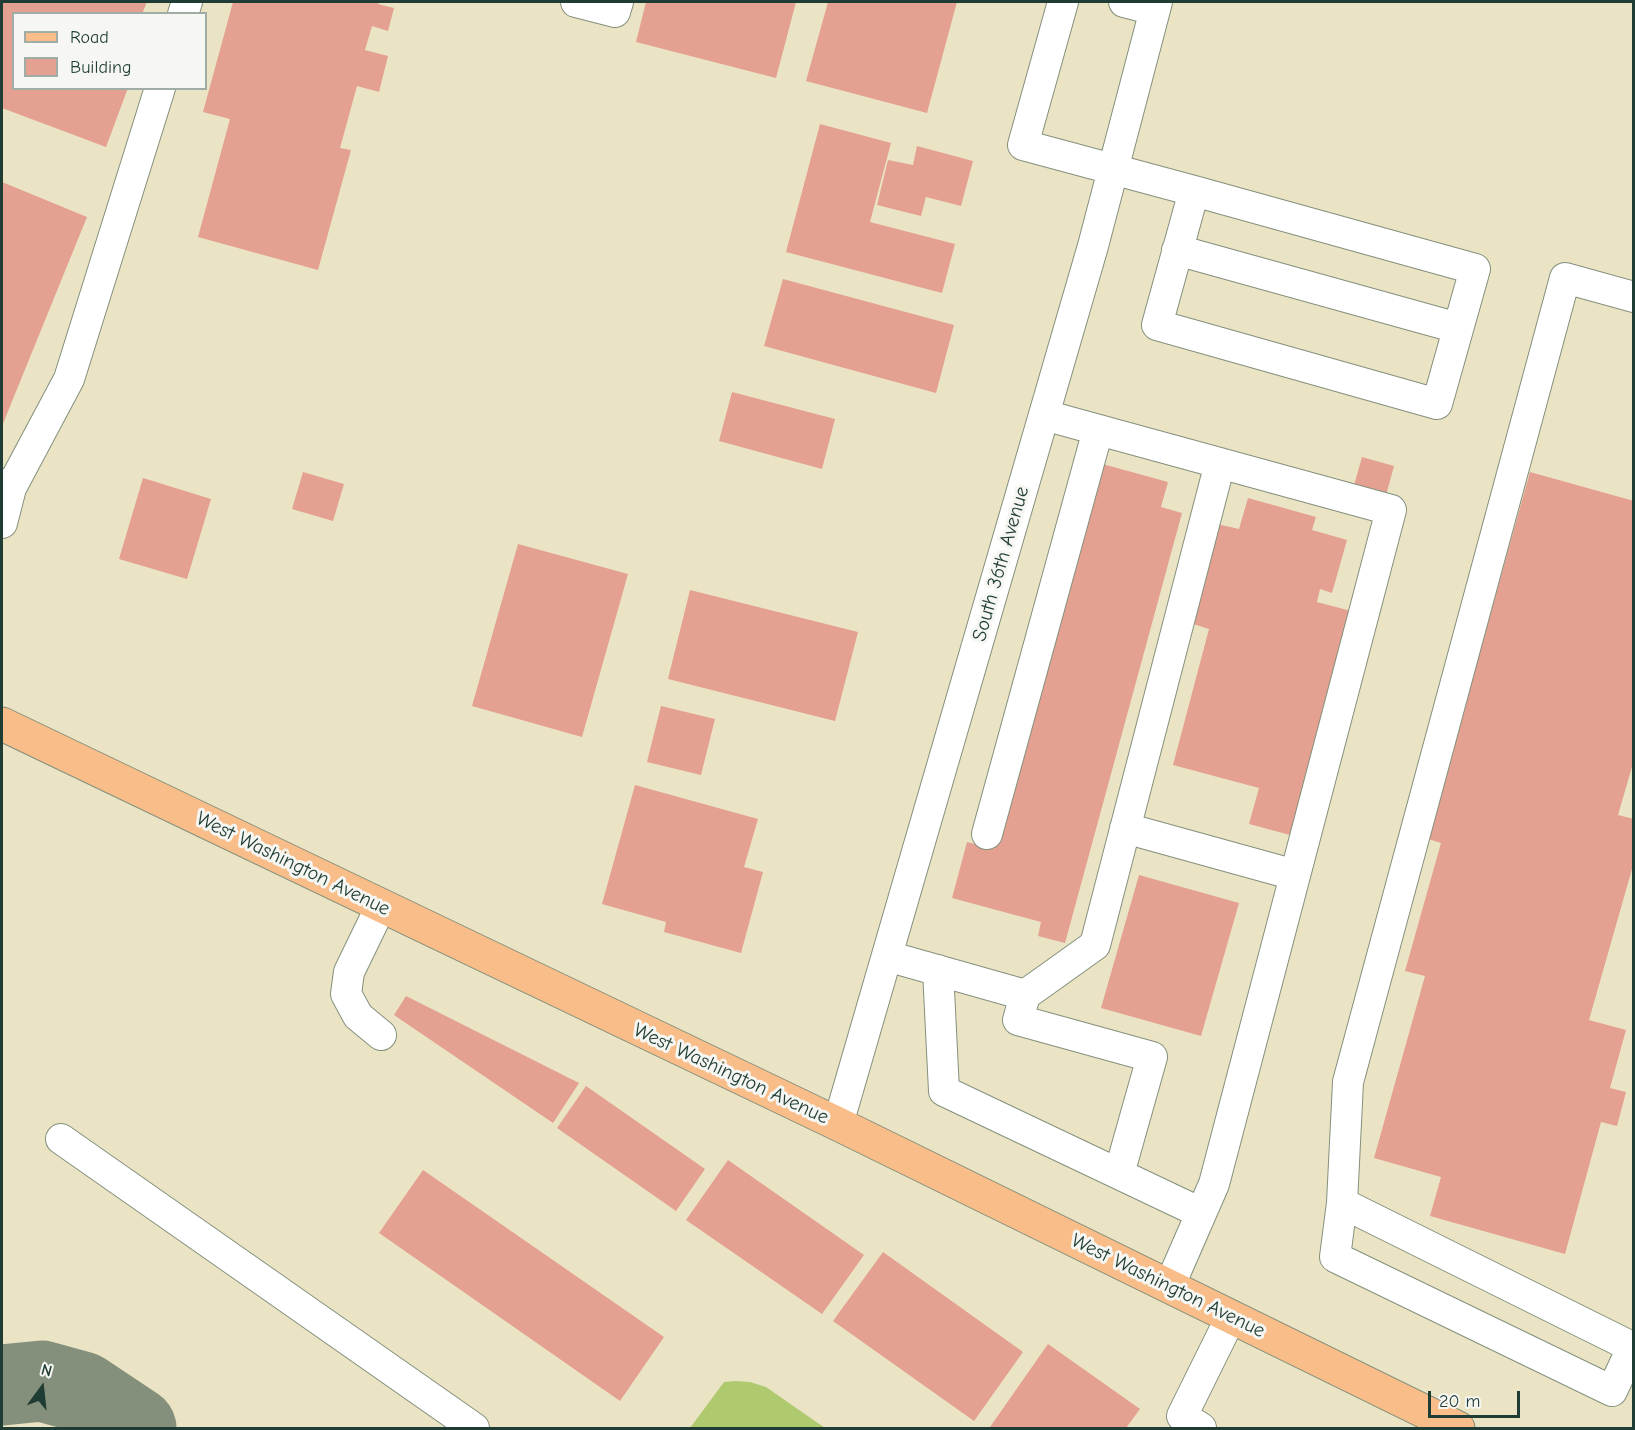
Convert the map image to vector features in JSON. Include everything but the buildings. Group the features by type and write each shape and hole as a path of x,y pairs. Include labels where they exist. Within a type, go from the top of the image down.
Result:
{"main road":[{"name":"West Washington Avenue","path":"2,724 838,1124 1458,1428"}],"street":[{"path":"576,2 615,12 618,2"},
{"path":"1063,2 1023,145 1194,191 1475,269 1437,404 1157,325 1194,191"},
{"path":"1124,2 1156,6"},
{"name":"South 36th Avenue","path":"838,1124 1044,416 1156,6"},
{"path":"2,523 6,486 69,379 159,90"},
{"path":"1178,250 1458,328"},
{"path":"1342,1203 1633,1348 1612,1391 1335,1257 1342,1203 1348,1082 1565,278 1634,297"},
{"path":"1044,416 1392,510 1214,1184 1168,1287"},
{"path":"987,834 1098,430"},
{"path":"1119,1174 1152,1057 1018,1020 1025,995 1095,945 1220,463"},
{"path":"1125,828 1295,875"},
{"path":"381,906 349,972 346,994 358,1016 381,1035"},
{"path":"887,956 1025,995"},
{"path":"938,970 944,1091 1201,1213"},
{"path":"61,1139 474,1428"},
{"path":"1201,1428 1182,1416 1231,1317"}],"green space":[{"path":"724,1382 750,1382 766,1387 825,1428 690,1428"}],"taxiway":[{"path":"2,1385 42,1381 82,1392 136,1428"}]}
